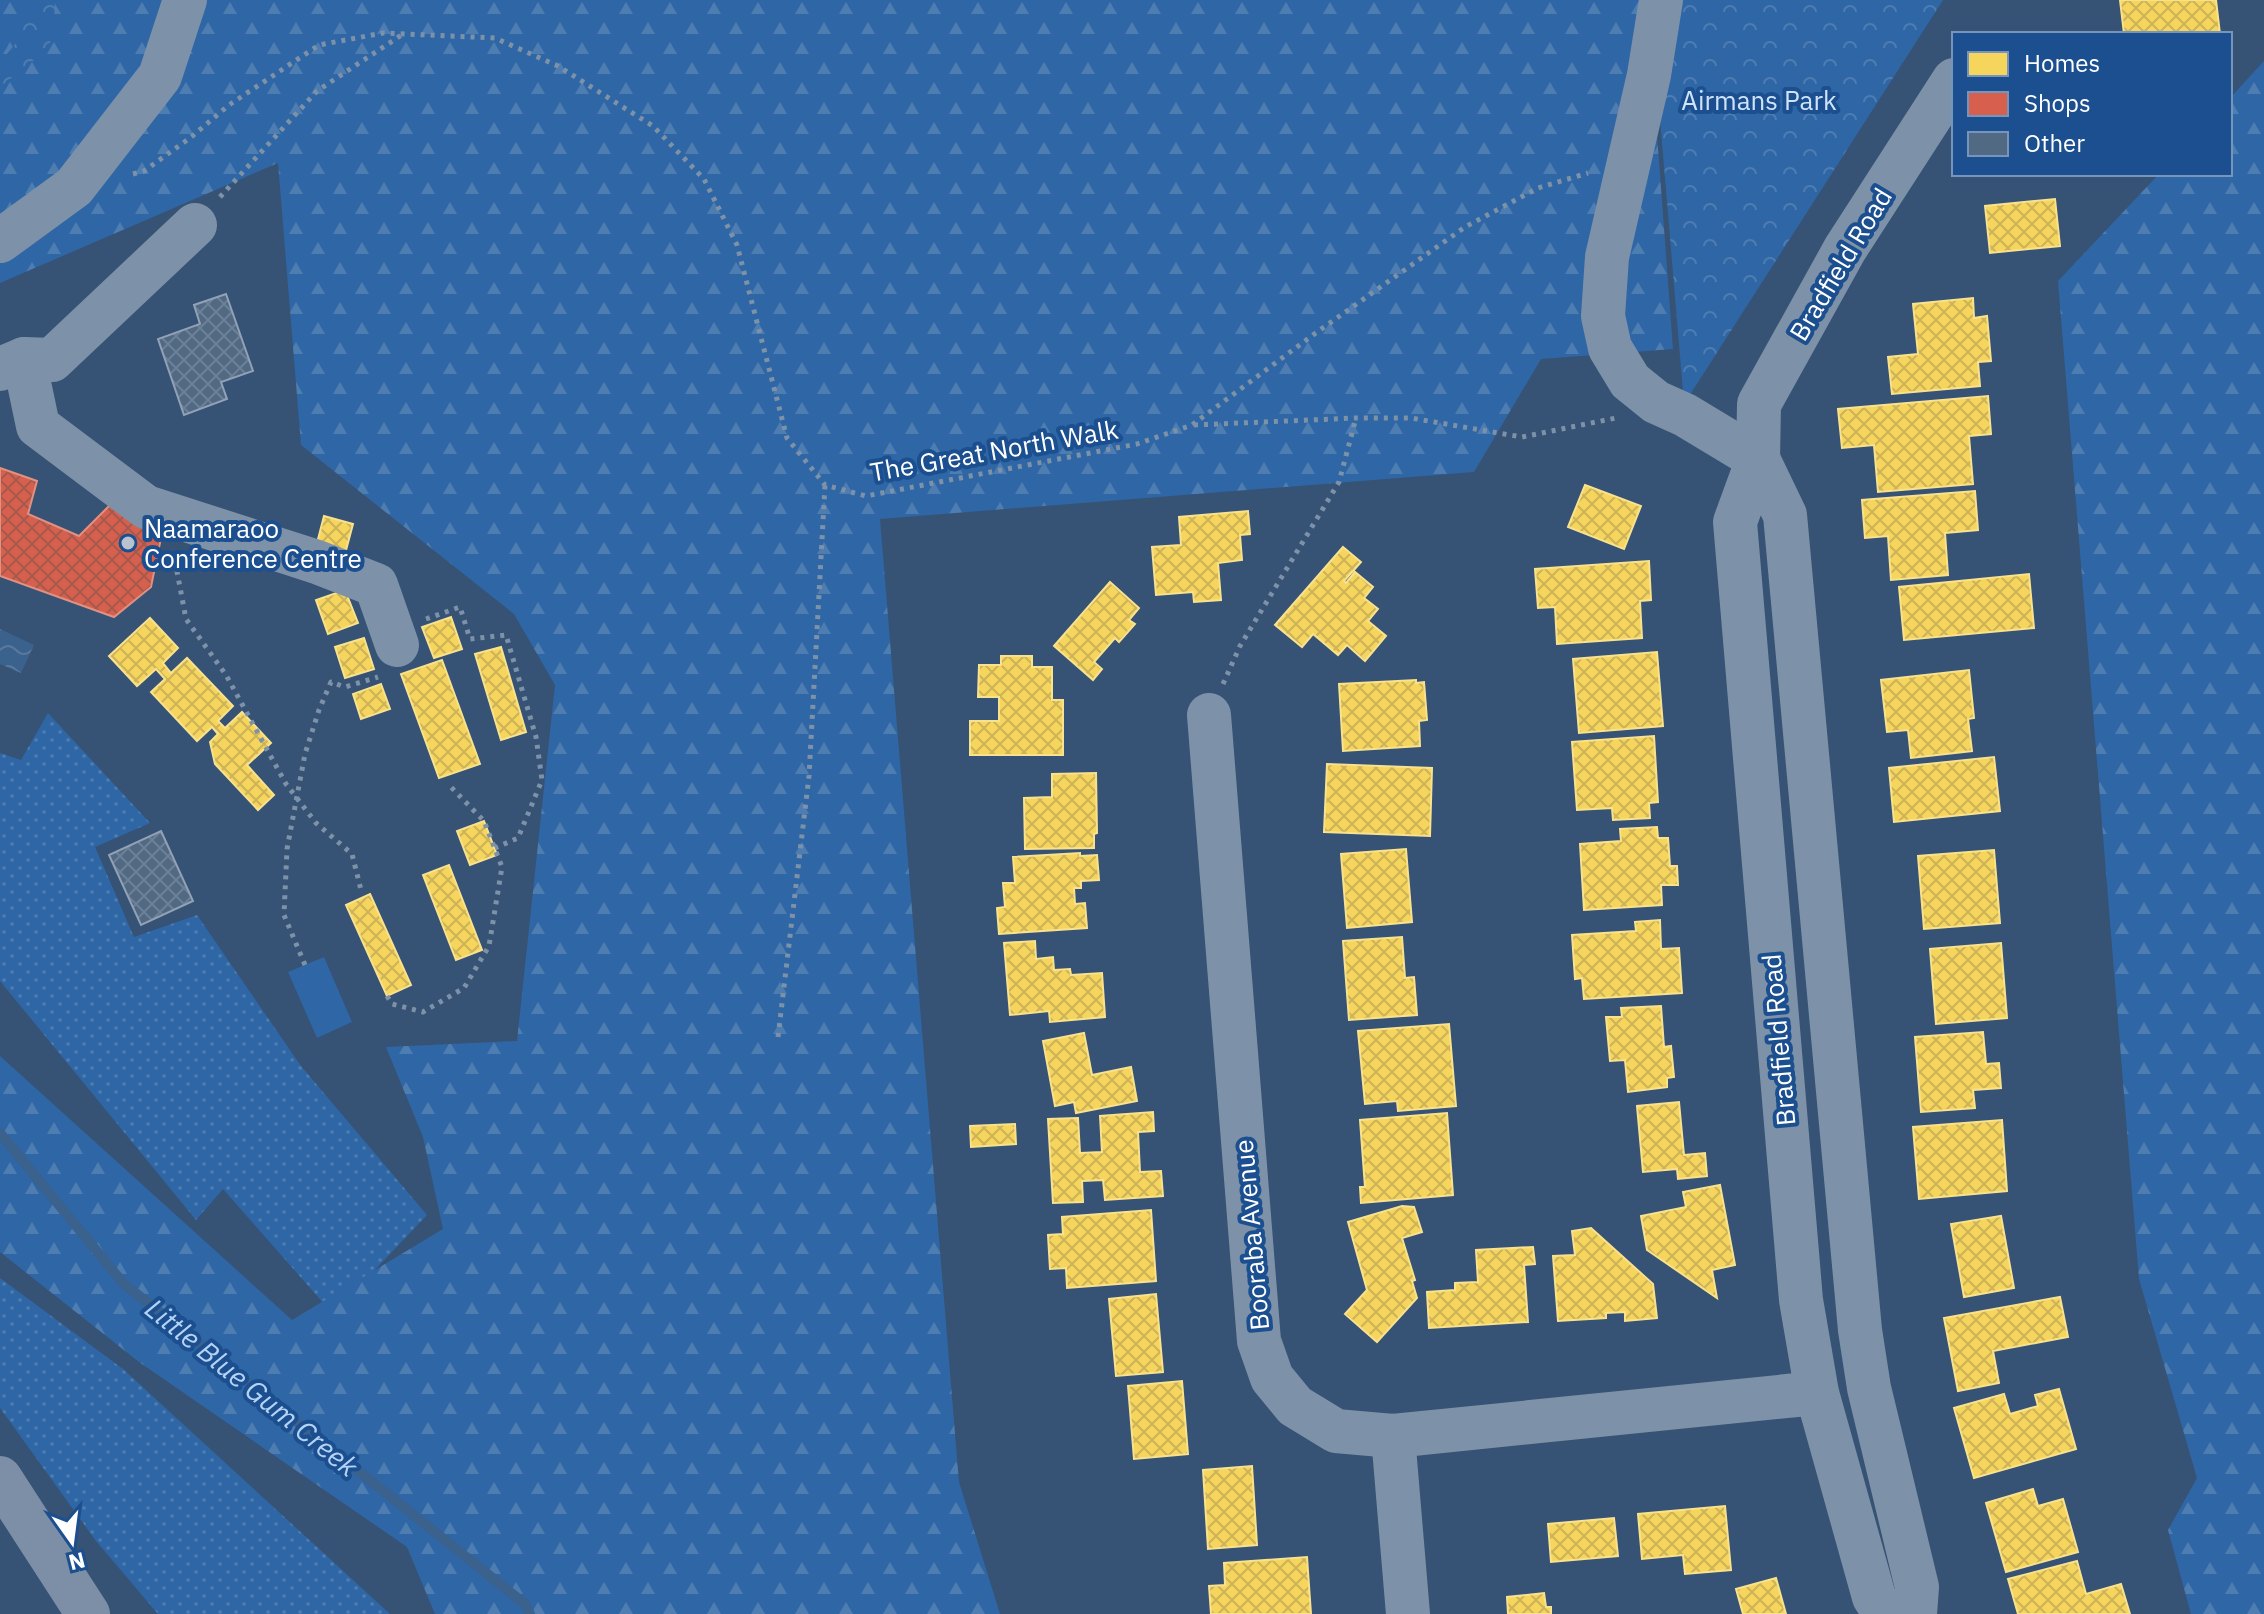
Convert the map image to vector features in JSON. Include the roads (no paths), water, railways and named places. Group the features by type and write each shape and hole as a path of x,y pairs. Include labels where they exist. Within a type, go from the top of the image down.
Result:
{"main road":[{"path":"0,1478 88,1614"}],"street":[{"path":"0,241 74,187 160,76 185,0"},
{"path":"1661,0 1649,75 1607,257 1603,316 1610,348 1630,381 1656,402 1685,415 1758,459"},
{"name":"Bradfield Road","path":"1885,1614 1874,1597 1817,1393 1801,1300 1735,522 1758,459 1759,404 1845,249 1952,83"},
{"path":"195,225 52,360 12,364 38,426 146,507 317,562 376,585 403,646"},
{"name":"Bradfield Road","path":"1758,459 1785,515 1860,1330 1869,1388 1917,1587 1915,1614"},
{"name":"Booraba Avenue","path":"1209,715 1259,1341 1272,1378 1295,1406 1336,1431 1393,1436 1817,1393"},
{"path":"1393,1436 1408,1614"}],"water":[{"path":"0,629 34,645 21,673 0,664"}],"waterway":[{"name":"Little Blue Gum Creek","path":"0,1133 123,1283 525,1604 530,1614"}],"place":[{"name":"Naamaraoo Conference Centre","path":"128,543"}],"park label":[{"name":"Airmans Park","path":"1759,100"}]}
